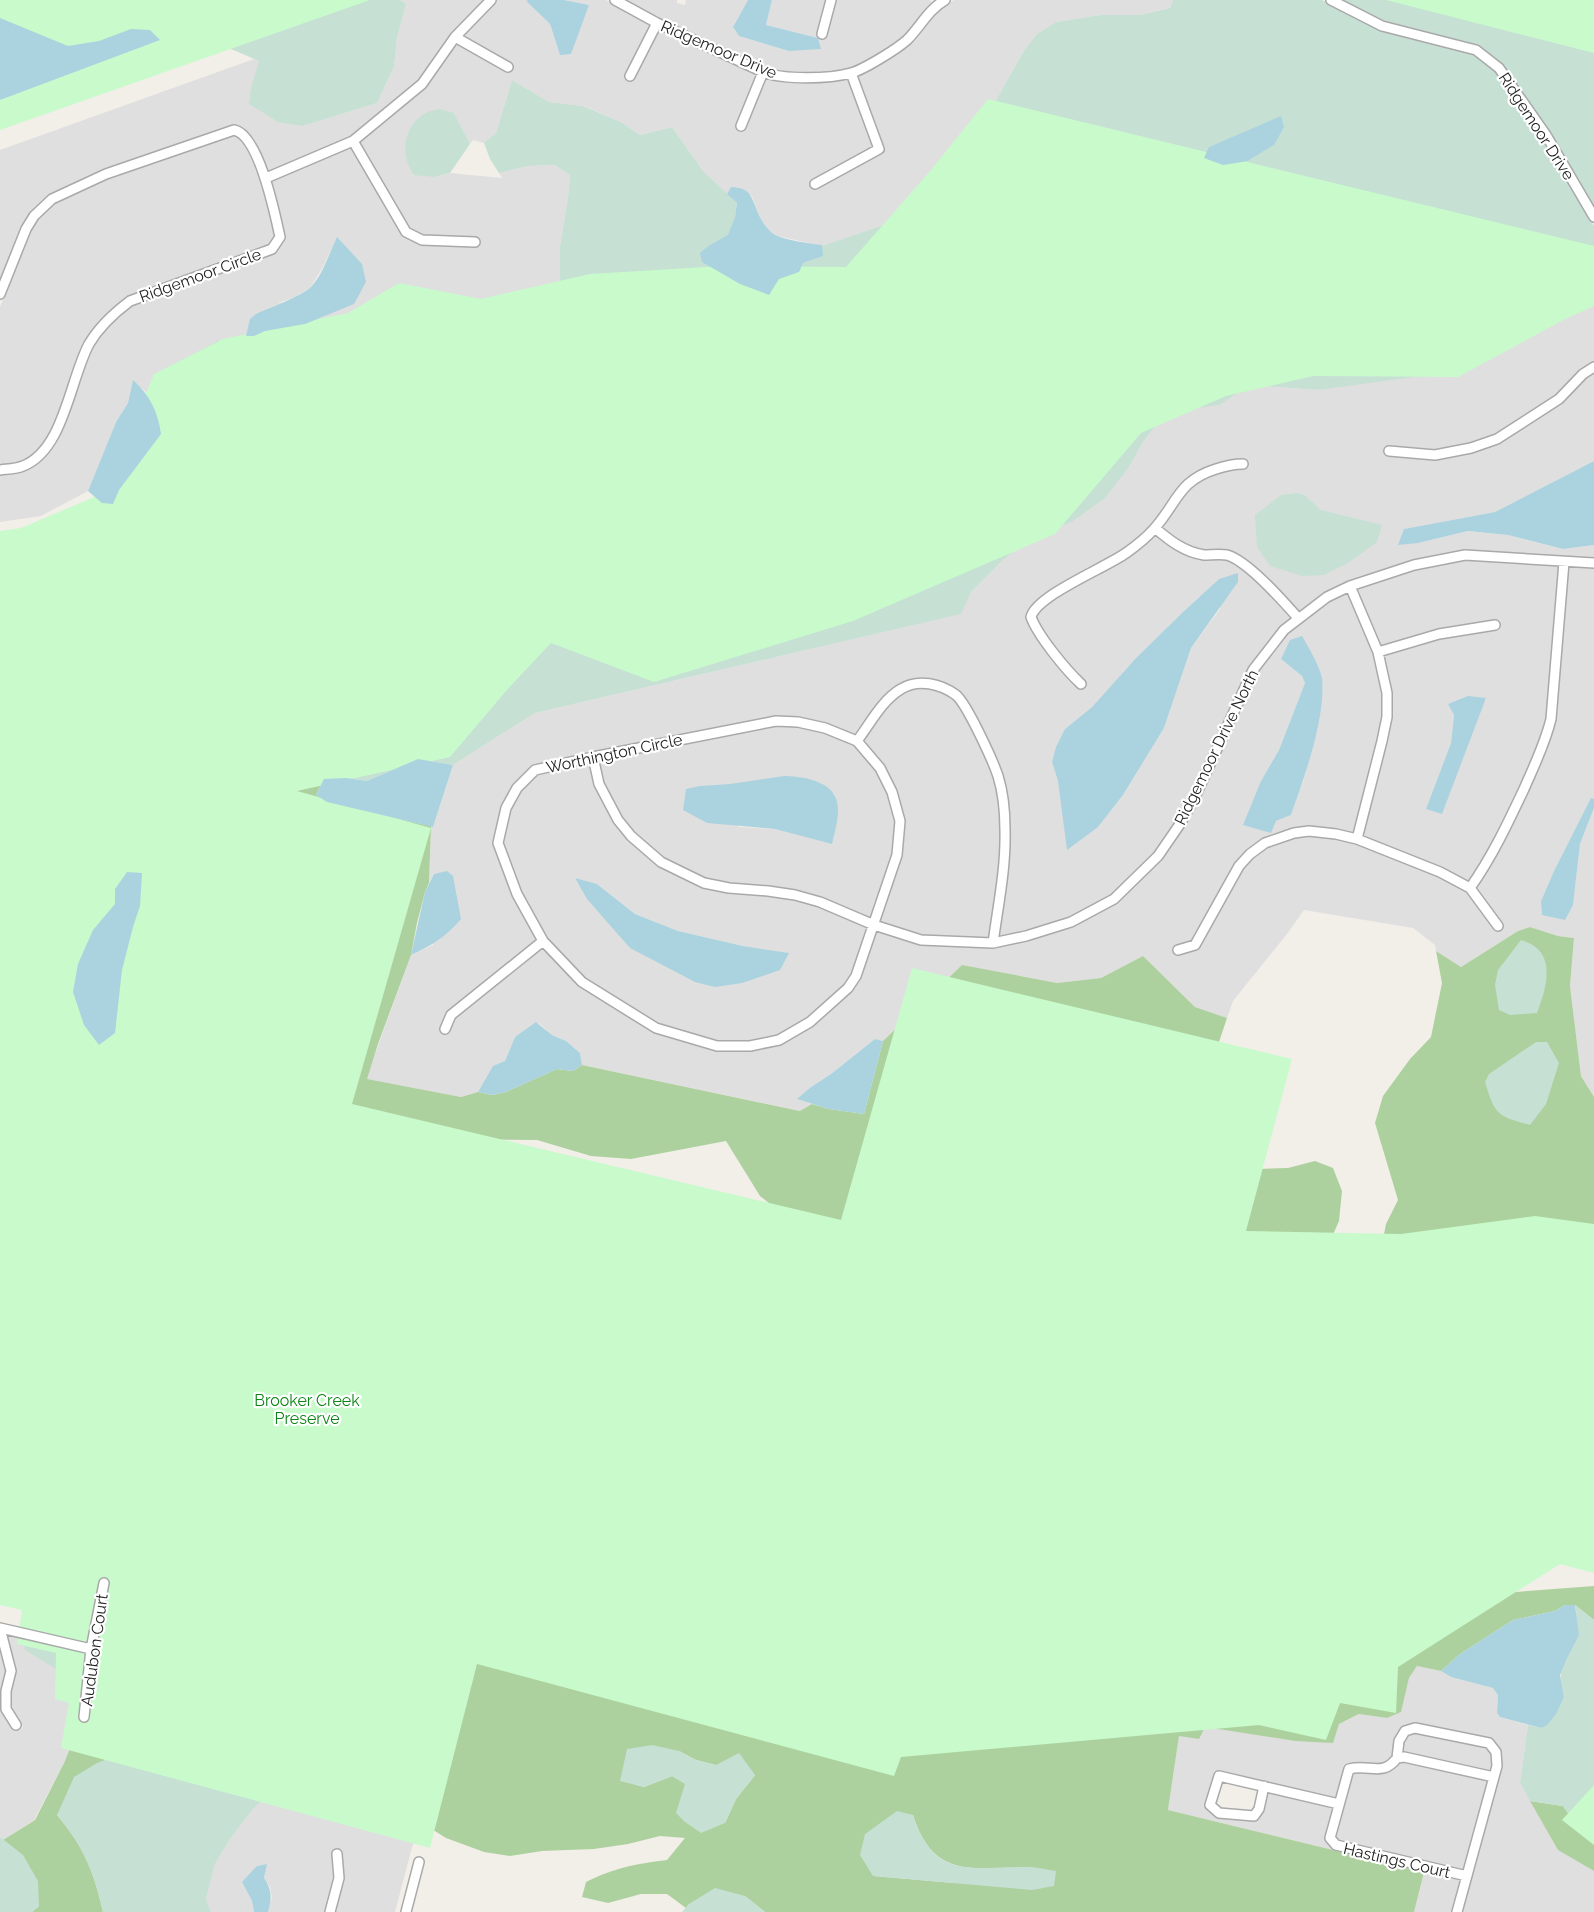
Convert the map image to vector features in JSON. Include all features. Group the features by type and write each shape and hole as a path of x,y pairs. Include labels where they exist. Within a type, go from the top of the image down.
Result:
{"street":[{"path":"266,178 352,141 422,84 455,37 490,0"},
{"name":"Ridgemoor Drive","path":"615,0 657,23 763,72 781,77 801,78 851,73 872,63 905,41 939,1"},
{"path":"822,34 831,0"},
{"name":"Ridgemoor Drive","path":"1331,0 1382,26 1476,50 1499,68 1546,135 1594,217"},
{"path":"630,76 657,23"},
{"path":"455,37 508,67"},
{"path":"741,126 763,72"},
{"path":"815,184 879,149 851,73"},
{"name":"Ridgemoor Circle","path":"0,294 26,229 34,216 52,199 106,174 234,130 240,132 248,141 266,178 280,237 272,249 150,292 130,301 112,314 89,345 56,433 46,448 23,466 0,470"},
{"path":"352,141 406,232 422,240 475,242"},
{"path":"1389,451 1435,455 1471,448 1497,439 1559,399 1594,367"},
{"path":"1081,684 1036,628 1031,616 1036,607 1071,583 1107,566 1126,553 1155,528 1190,480 1200,474 1232,464 1243,464"},
{"path":"1155,528 1172,542 1190,552 1203,555 1227,555 1233,558 1270,587 1298,618"},
{"name":"Ridgemoor Drive North","path":"593,757 599,784 618,820 631,836 661,862 704,883 795,895 820,902 873,925 921,940 993,943 1026,936 1071,921 1114,899 1158,856 1195,797 1253,670 1275,639 1298,618 1327,597 1350,586 1414,565 1465,555 1594,563"},
{"path":"1470,888 1485,867 1514,810 1551,719 1563,562"},
{"path":"1350,586 1378,652 1387,693 1387,717 1357,839"},
{"path":"1378,652 1439,634 1495,625"},
{"path":"857,741 888,699 902,688 914,684 930,683 958,696 976,726 999,779 1005,829 993,943"},
{"name":"Worthington Circle","path":"776,721 798,722 825,728 857,741 880,768 892,792 900,821 897,855 856,976 848,988 810,1022 779,1040 750,1046 717,1046 656,1028 582,982 543,941 518,894 498,843 506,808 517,788 535,770 593,757 776,721"},
{"path":"1179,950 1195,945 1239,866 1250,855 1265,843 1294,833 1309,831 1357,839 1440,872 1470,888 1498,926"},
{"path":"445,1029 451,1015 543,941"},
{"name":"Audubon Court","path":"84,1718 91,1649 104,1583"},
{"path":"16,1725 6,1709 6,1691 11,1671 0,1628 91,1649"},
{"path":"1457,1912 1494,1778 1497,1766 1496,1752 1489,1743 1415,1728 1405,1731 1399,1741 1398,1758 1404,1757 1494,1778"},
{"name":"Hastings Court","path":"1398,1758 1384,1770 1361,1766 1349,1769 1330,1838 1336,1845 1467,1876"},
{"path":"1264,1786 1259,1809 1254,1816 1219,1813 1210,1805 1218,1776 1264,1786 1338,1804"},
{"path":"330,1912 339,1878 337,1854"},
{"path":"406,1912 419,1862"}],"shaded area":[{"path":"400,0 484,0 453,31 418,81 349,138 268,172 252,138 243,129 235,126 104,170 49,195 30,213 0,281 0,150 254,59 260,61 303,126 377,103 394,67 397,38 406,4"},
{"path":"497,0 528,0 526,1 550,24 560,55 579,27 589,5 564,0 606,0 651,25 624,77 632,81 660,29 757,74 735,128 743,131 766,77 780,81 801,82 848,78 873,147 809,183 814,190 881,152 883,148 857,75 908,45 941,8 954,0 1173,0 1170,8 1140,15 1100,15 1056,22 1037,34 1025,49 987,116 883,225 822,246 773,235 759,217 752,196 731,187 727,194 703,171 672,127 640,135 621,122 584,106 549,102 512,80 496,133 484,143 473,140 470,144 454,113 434,177 450,173 502,178 499,173 528,166 554,165 570,175 560,246 560,284 174,366 146,392 133,381 128,403 116,422 88,491 41,516 0,522 0,474 26,470 49,452 60,435 93,347 116,317 133,304 275,252 280,247 285,236 271,181 351,147 404,236 422,244 480,247 479,238 423,236 409,229 358,142 425,88 457,43 510,73 514,66 463,36","holes":["337,238 354,303 334,311 278,303 296,297 310,288"]},
{"path":"624,0 677,0 677,3 685,5 686,0 748,0 733,27 739,36 789,51 818,38 766,25 772,0 826,0 817,37 826,39 836,0 930,0 932,3 902,38 849,69 781,73 659,20"},
{"path":"237,135 244,143 261,180 275,236 269,245 126,297 109,311 84,343 51,431 42,446 21,462 0,466 0,307 38,219 55,202 108,178"},
{"path":"1594,292 1594,461 1495,512 1404,529 1418,543 1468,531 1508,535 1563,549 1594,545 1594,799 1591,799 1541,901 1573,905 1580,844 1594,808 1594,1097 1581,1076 1570,986 1574,938 1558,936 1530,927 1518,931 1461,967 1436,951 1435,945 1413,928 1304,910 1233,1001 1227,1018 1195,1007 1143,956 1101,978 1057,983 963,966 883,1041 875,1039 811,1087 798,1099 812,1104 801,1111 582,1065 580,1053 566,1041 552,1035 539,1023 515,1037 505,1061 493,1067 478,1092 461,1097 366,1079 411,955 433,945 434,874 429,883 431,826 433,827 453,765 535,713 960,614 971,592 1003,560 1129,467 1143,442 1166,412 1250,385 1318,390","holes":["1305,495 1321,510 1257,547 1257,524","1219,579 1220,609 1191,648 1164,728 1123,795 1098,827 1058,781 1052,762 1065,729 1092,707 1136,658","1281,659 1322,676 1318,724 1304,779 1291,815 1276,821 1261,781 1279,750 1305,683 1302,676","1486,699 1426,809 1451,743 1454,714 1448,704","821,783 835,795 838,809 831,843 775,829 739,827 700,786","575,879 597,884 635,914 678,931 743,946 788,953 630,948"]},
{"path":"7,1634 22,1637 77,1682 77,1731 64,1763 34,1820 3,1840 0,1837 0,1644 6,1671 2,1690 2,1711 14,1731 23,1727 11,1708 11,1692 16,1671"},
{"path":"1417,1666 1494,1688 1498,1695 1497,1713 1500,1717 1528,1725 1520,1783 1558,1849 1594,1871 1594,1912 1462,1912 1501,1768 1501,1752 1490,1738 1413,1724 1400,1729 1395,1739 1393,1756 1383,1765 1361,1762 1346,1763 1343,1766 1335,1799 1220,1771 1214,1774 1206,1804 1207,1808 1218,1817 1254,1821 1264,1810 1267,1792 1333,1807 1325,1837 1332,1847 1461,1879 1452,1912 1414,1912 1424,1872 1168,1810 1179,1735 1205,1727 1295,1741 1360,1714 1387,1718 1400,1712 1409,1678"},
{"path":"1415,1733 1486,1746 1491,1753 1490,1772 1403,1753 1404,1742 1408,1734"},
{"path":"1404,1761 1488,1780 1463,1871 1338,1841 1335,1837 1353,1772 1361,1770 1387,1773"},
{"path":"281,1783 419,1821 395,1912 335,1912 344,1879 341,1850 332,1851 334,1877 325,1912 268,1912 272,1897 270,1887 264,1878 266,1864 242,1882 252,1901 254,1912 211,1912 206,1899 215,1864 230,1839 253,1809"}],"green space":[{"path":"0,0 370,0 0,130"},
{"path":"184,0 400,0 406,4 397,38 394,67 377,103 303,126 278,122 249,104 259,61 224,46"},
{"path":"1173,0 1322,0 1381,30 1473,54 1496,71 1542,137 1594,226 1594,292 1442,373 1318,390 1250,385 1219,405 1166,412 1105,498 1073,521 1032,538 1003,560 971,592 961,614 535,713 453,765 418,759 367,781 346,778 0,558 44,564 159,415 146,392 174,366 217,341 244,346 355,332 560,283 560,246 570,175 554,165 528,166 499,173 484,143 496,133 512,80 549,102 583,106 621,122 640,135 672,127 703,171 737,203 728,236 710,245 803,263 814,259 822,246 883,225 987,116 1025,49 1037,34 1056,22 1100,15 1140,15 1170,8","holes":["1232,138 1274,145 1248,161 1223,165 1209,147"]},
{"path":"1341,0 1594,0 1594,208 1550,133 1503,66 1478,47 1384,22"},
{"path":"1386,0 1594,0 1594,53"},
{"name":"Brooker Creek Preserve","path":"988,99 1594,246 1594,306 1565,319 1458,377 1313,376 1226,396 1141,433 1055,534 853,621 654,682 551,643 506,691 450,757 297,791 431,828 352,1104 841,1220 912,968 1292,1059 1246,1231 1401,1234 1535,1216 1594,1224 1594,1573 1560,1564 1398,1667 1396,1713 1340,1703 1326,1740 1259,1725 901,1757 894,1776 477,1664 430,1848 61,1748 69,1703 55,1699 56,1653 17,1644 22,1610 0,1605 0,531 21,528 106,492 154,374 223,339 348,313 399,283 481,299 590,274 722,266 846,267 931,170"},
{"path":"439,109 454,113 470,144 450,173 434,177 414,175 406,155 408,134 419,117"},
{"path":"1297,493 1305,495 1321,510 1382,525 1377,542 1348,563 1324,575 1302,576 1270,566 1257,547 1255,515 1281,495"},
{"path":"324,779 316,795 361,811 431,826 429,883 417,923 411,955 367,1079 461,1097 478,1092 492,1095 506,1092 557,1069 573,1071 582,1065 800,1111 812,1104 864,1114 883,1041 962,965 1057,983 1101,978 1143,956 1195,1007 1227,1018 1215,1054 1259,1169 1288,1168 1315,1161 1333,1168 1342,1191 1339,1221 1324,1255 949,1231 785,1216 760,1196 726,1141 631,1159 591,1156 537,1140 453,1139 0,1024 136,856"},
{"path":"1530,927 1558,936 1574,938 1570,986 1581,1076 1594,1097 1594,1279 1381,1249 1386,1224 1398,1200 1375,1123 1383,1096 1410,1059 1431,1037 1442,983 1436,951 1461,967 1518,931"},
{"path":"1521,940 1533,945 1541,952 1547,970 1546,981 1537,1013 1510,1015 1499,1010 1495,985 1498,970"},
{"path":"1536,1042 1547,1042 1559,1063 1546,1104 1530,1125 1510,1119 1499,1112 1495,1108 1485,1082 1489,1074"},
{"path":"1594,1586 1594,1620 1575,1605 1565,1605 1555,1611 1513,1620 1460,1654 1441,1671 1417,1666 1409,1678 1401,1712 1387,1718 1359,1714 1339,1724 1333,1743 1295,1741 1205,1727 1199,1739 1179,1736 1168,1810 1424,1872 1414,1912 765,1912 745,1896 689,1904 686,1908 667,1894 641,1894 608,1903 582,1897 586,1882 625,1867 667,1860 685,1838 660,1836 594,1849 542,1851 510,1856 484,1852 446,1838 422,1823 397,1785 57,1815 87,1860 103,1912 32,1912 39,1906 3,1840 35,1820 64,1763 77,1731 155,1670","holes":["679,1751 696,1760 755,1775 736,1799 725,1823 686,1784 672,1776 644,1787 620,1780","913,1815 924,1840 937,1856 953,1864 971,1868 1034,1868 1056,1872 954,1883 874,1876"]},
{"path":"1575,1605 1594,1620 1594,1841 1580,1831 1563,1806 1530,1801 1520,1783 1528,1725 1541,1728 1564,1697 1561,1673 1576,1622"},
{"path":"22,1637 86,1652 77,1682 25,1650"},
{"path":"652,1745 679,1751 696,1760 716,1765 739,1753 755,1775 736,1799 725,1823 701,1833 676,1813 685,1784 672,1776 644,1787 620,1781 627,1749"},
{"path":"139,1747 281,1783 253,1809 230,1839 215,1864 206,1899 211,1912 103,1912 87,1861 57,1815 74,1777 97,1763"},
{"path":"1594,1785 1594,1845 1562,1820"},
{"path":"1530,1801 1563,1806 1580,1831 1594,1841 1594,1871 1558,1850"},
{"path":"897,1811 913,1815 922,1836 932,1851 944,1861 973,1868 1032,1867 1056,1871 1054,1886 1032,1890 873,1876 860,1855 865,1834"},
{"path":"0,1837 23,1855 38,1881 39,1906 32,1912 0,1912"},
{"path":"715,1888 745,1896 765,1912 682,1912 689,1904"}],"water":[{"path":"564,0 589,5 571,54 560,55 550,24 526,1"},
{"path":"748,0 772,0 766,25 818,38 821,49 789,51 739,36 733,27"},
{"path":"0,18 68,46 99,41 131,29 150,30 160,40 0,100"},
{"path":"1281,116 1284,127 1274,145 1248,161 1223,165 1204,158 1209,147"},
{"path":"731,187 743,189 749,194 760,218 772,233 788,239 822,245 823,256 803,263 799,272 779,279 769,295 740,284 702,262 700,253 728,235 735,217 737,203 727,194"},
{"path":"337,237 362,264 366,282 354,304 305,324 246,336 250,319 256,314 293,298 311,287 322,270"},
{"path":"133,380 152,404 161,434 119,490 113,504 102,503 88,491 116,422 128,403"},
{"path":"1594,461 1594,545 1563,549 1508,535 1468,531 1418,543 1398,545 1404,529 1495,512"},
{"path":"1238,573 1238,582 1191,648 1164,728 1123,795 1098,827 1067,850 1058,781 1052,762 1065,729 1092,707 1136,658 1219,579"},
{"path":"1302,636 1322,678 1321,711 1313,748 1291,815 1276,821 1271,833 1243,825 1261,781 1279,750 1305,683 1302,676 1281,659 1290,640"},
{"path":"1468,696 1486,698 1442,814 1426,809 1451,743 1454,715 1448,704"},
{"path":"418,759 453,765 433,827 327,802 316,795 324,779 346,778 367,781"},
{"path":"784,776 820,783 835,796 838,807 832,844 775,829 707,823 683,810 686,789"},
{"path":"1591,798 1594,799 1594,808 1580,844 1573,905 1565,920 1542,915 1541,901"},
{"path":"447,871 453,876 461,919 438,940 411,955 425,892 434,874"},
{"path":"127,872 142,873 140,906 122,970 115,1033 99,1045 84,1025 73,992 78,964 93,930 115,904 115,889"},
{"path":"575,878 597,884 635,914 678,931 743,946 789,953 780,970 742,983 715,987 695,982 630,948 587,899"},
{"path":"536,1022 580,1053 582,1065 573,1071 557,1069 506,1092 492,1095 478,1092 493,1066 505,1061 515,1037"},
{"path":"875,1039 883,1041 864,1114 829,1109 797,1099 811,1087"},
{"path":"1565,1605 1575,1605 1579,1635 1560,1675 1564,1697 1556,1714 1547,1725 1541,1728 1500,1717 1497,1713 1498,1695 1493,1688 1451,1677 1441,1671 1460,1654 1513,1620 1555,1611"},
{"path":"267,1864 264,1878 269,1886 270,1894 268,1912 254,1912 252,1901 242,1882 257,1866"}]}
